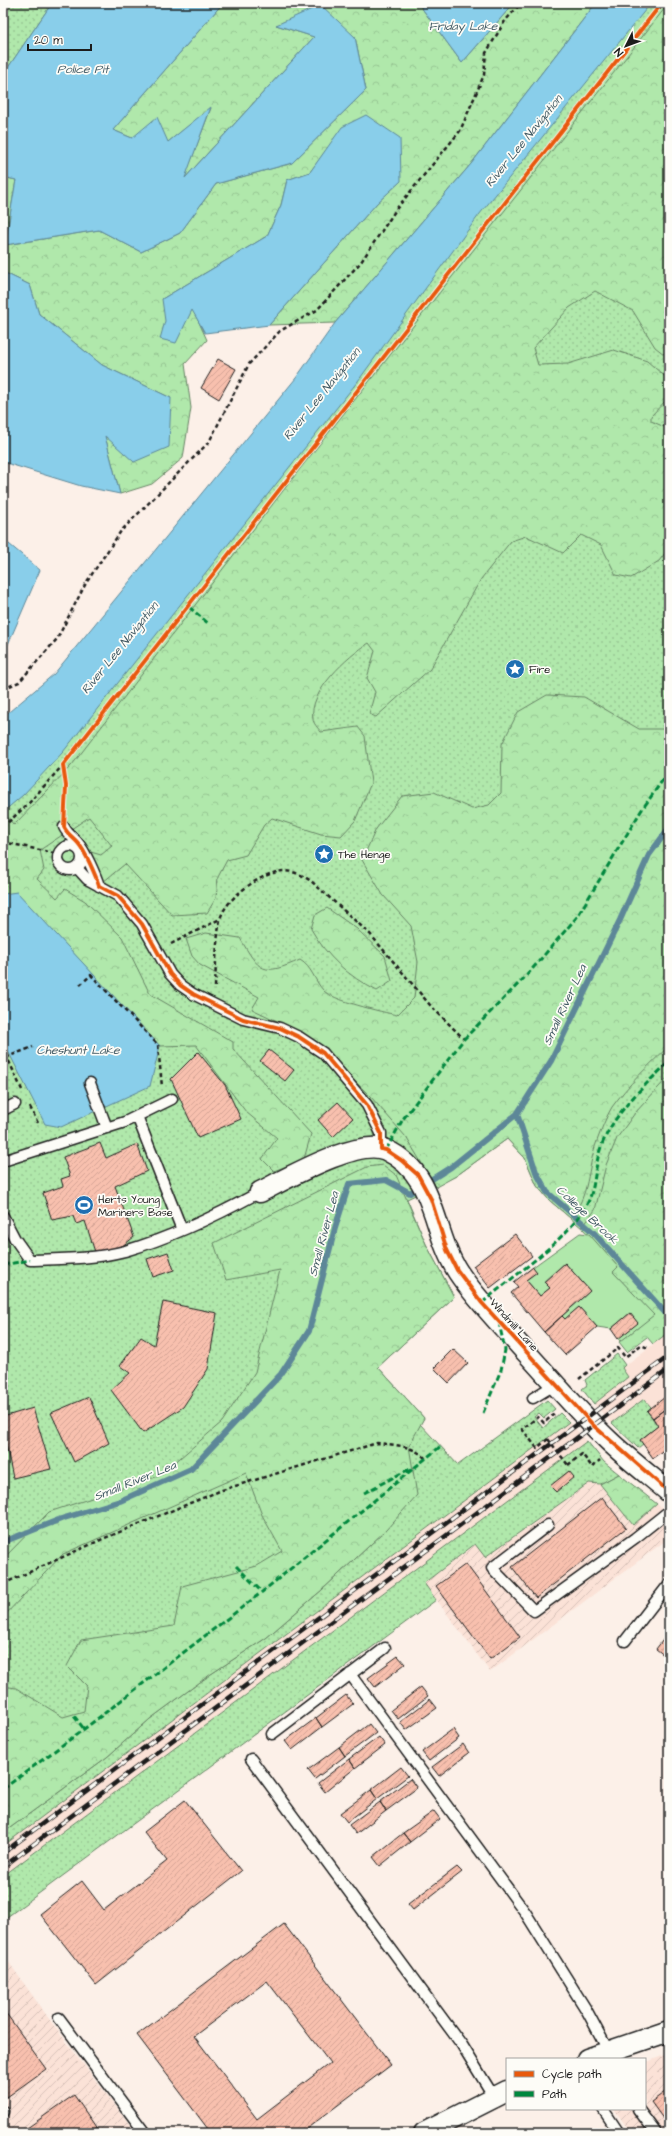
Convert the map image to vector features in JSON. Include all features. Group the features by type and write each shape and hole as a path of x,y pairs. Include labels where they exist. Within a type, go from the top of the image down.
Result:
{"street":[{"name":"Windmill Lane","path":"260,1192 332,1158 366,1148 386,1150 401,1160 418,1175 431,1199 446,1250 458,1270 482,1303 611,1443 668,1489"},
{"path":"598,2056 669,2031"},
{"path":"424,2133 501,2094"}],"lane":[{"path":"64,827 66,832 79,844 95,872 99,886"},
{"path":"67,846 78,849 82,856 77,868 73,870 64,869 58,861 58,854 67,846"},
{"path":"77,868 87,879 118,896 142,924 170,974 180,985 243,1019 280,1028 299,1037 323,1053 367,1105 381,1133 381,1149"},
{"path":"90,1082 107,1128"},
{"path":"3,1160 107,1128 137,1116 172,1099"},
{"path":"3,1110 15,1104"},
{"path":"137,1116 182,1230"},
{"path":"3,1216 15,1239 30,1260 81,1258 125,1250 182,1230 218,1215 260,1192"},
{"path":"534,1398 556,1384"},
{"path":"548,1525 492,1568 534,1612 635,1538 669,1511"},
{"path":"625,1641 669,1584"},
{"path":"272,1734 385,1648"},
{"path":"350,1674 504,1881 533,1924 587,2012 598,2056"},
{"path":"251,1759 462,2045 501,2094"},
{"path":"59,2018 146,2133"},
{"path":"604,2110 619,2133"},
{"path":"639,2110 656,2133"}],"path":[{"path":"3,689 19,682 57,639 86,583 121,531 209,442 249,364 280,331 317,310 361,262 397,208 460,131 484,75 486,53 505,21 522,3"},
{"path":"3,827 29,803 63,765 662,3"},
{"path":"63,765 64,771"},
{"path":"3,842 58,854"},
{"path":"158,951 220,919 236,896 261,877 281,871 301,874 370,934 430,1005 464,1039"},
{"path":"213,1004 220,919"},
{"path":"80,985 91,975 158,1045 163,1104"},
{"path":"7,1057 33,1047"},
{"path":"3,1049 23,1092"},
{"path":"29,1105 38,1123"},
{"path":"578,1380 618,1348 626,1357 641,1345 648,1348"},
{"path":"555,1414 544,1423 538,1417 522,1429 537,1448 548,1439 568,1465 582,1454 592,1467 602,1459"},
{"path":"3,1584 105,1538 222,1490 377,1443 409,1448 419,1452 426,1459"}],"shaded area":[{"path":"669,1332 669,1446 653,1458 640,1440 647,1411 644,1399 612,1423 594,1404 628,1377 622,1368"},
{"path":"569,1422 587,1441 3,1876 3,1846"},
{"path":"589,1483 600,1484 633,1524 657,1504 669,1514 669,1538 490,1672 424,1583 476,1544 486,1557"},
{"path":"3,1954 52,2023 136,2133 3,2133"},
{"path":"669,2053 669,2133 631,2133 615,2110 646,2110 646,2063"}],"green space":[{"path":"3,3 52,3 3,75"},
{"path":"223,3 418,3 462,63 514,3 596,3 471,164 335,323 269,325 377,203 401,181 326,151 310,172 287,180 281,205 267,236 162,299 193,309 207,340 185,364 191,408 183,458 152,484 120,494 105,436 171,398 102,365 39,314 30,285 3,272 3,177 16,180 5,245 99,230 141,252 180,233 216,184 292,163 366,90 355,37 276,25 314,37 184,179 211,108 168,142 132,138 113,130"},
{"path":"648,3 669,3 669,1284 618,1267 589,1234 549,1200 537,1186 525,1158 507,1139 456,1176 407,1199 426,1244 454,1297 378,1367 424,1418 420,1424 458,1465 547,1400 555,1409 544,1418 539,1413 534,1417 543,1428 560,1413 569,1422 3,1846 3,1833 107,1757 150,1719 211,1674 266,1638 323,1589 386,1530 3,1802 3,795"},
{"path":"669,3 669,358 655,347 633,311 595,291 569,308 533,348 538,365 568,364 614,350 647,361 669,380 669,397 651,416 651,421 669,429 669,548 659,561 631,578 616,575 601,545 581,535 563,553 526,536 511,541 481,579 430,669 376,717 369,714 375,692 367,678 375,651 369,643 360,649 331,676 317,698 313,709 313,721 321,732 358,727 365,736 371,783 355,821 341,836 321,834 272,818 264,825 246,855 227,860 218,877 216,898 207,913 172,915 125,864 103,882 66,868 59,859 62,850 67,845 101,855 112,846 89,817 40,850 44,870 37,879 57,898 65,889 85,901 122,937 150,994 233,1042 233,1049 311,1134 304,1159 274,1171 262,1159 277,1138 246,1112 196,1045 160,1046 17,893 3,894 3,812 14,825 72,765 296,474"},
{"path":"547,695 584,697 639,729 663,729 669,723 669,1046 632,1083 612,1107 597,1141 585,1191 576,1210 570,1218 549,1200 537,1186 525,1158 507,1139 456,1176 436,1187 406,1137 371,1097 330,1057 296,1030 252,1009 259,997 200,965 192,956 186,939 206,933 240,938 258,965 264,968 278,968 300,960 307,966 323,990 328,994 357,1005 397,1015 414,998 418,962 411,926 383,895 362,860 376,829 402,796 434,792 472,809 489,805 501,793 502,744 518,712"},
{"path":"327,908 357,929 385,956 392,981 377,991 357,979 331,957 311,929 315,915"},
{"path":"669,1076 669,1332 653,1344 647,1337 627,1352 619,1342 653,1315 613,1272 618,1267 582,1228 595,1210 606,1165 617,1138 635,1113"},
{"path":"383,1165 396,1175 426,1244 454,1297 378,1367 424,1418 409,1446 417,1495 386,1530 323,1589 266,1638 211,1674 150,1719 107,1757 3,1833 3,1686 16,1688 63,1717 84,1711 87,1686 67,1666 81,1640 174,1626 182,1586 257,1566 282,1551 262,1515 246,1473 63,1554 3,1617 3,1559 49,1512 159,1476 222,1422 255,1372 280,1270 226,1280 214,1243 367,1167"},
{"path":"580,1233 589,1234 618,1267 613,1272 654,1315 621,1341 618,1339 630,1313 611,1329 597,1327 579,1307 565,1319 562,1316 590,1291 565,1263 544,1281 550,1288 540,1296 526,1280 536,1272 533,1267"},
{"path":"617,1354 625,1365 622,1368 628,1377 594,1404 582,1389 587,1385 585,1380"},
{"path":"644,1399 651,1407 647,1411 658,1426 640,1440 643,1444 638,1448 612,1423"},
{"path":"587,1441 604,1462 619,1474 600,1484 589,1483 485,1557 475,1544 424,1583 436,1600 3,1920 3,1876"},
{"path":"619,1474 657,1504 633,1525 600,1484"}],"water":[{"name":"Police Pit","path":"52,3 223,3 113,130 132,138 157,117 168,142 211,107 185,178 314,37 276,25 321,5 355,37 366,90 292,163 216,184 180,233 141,252 99,230 5,245 16,180 3,177 3,75"},
{"name":"Friday Lake","path":"418,3 514,3 462,63"},
{"name":"River Lee Navigation","path":"596,3 651,3 479,215 358,381 63,752 23,795 3,812 3,717 54,674 296,378 335,323 471,164"},
{"path":"366,115 400,138 401,181 377,203 269,325 205,333 192,310 176,343 160,339 165,321 162,299 267,236 281,205 287,180 310,172 342,127"},
{"path":"3,272 30,285 39,314 102,365 171,398 169,447 134,462 105,436 120,494 81,486 3,462"},
{"path":"3,539 40,570 3,656"},
{"name":"Cheshunt Lake","path":"17,892 160,1046 150,1086 61,1127 45,1124 8,1051 3,1050 3,894"}],"building":[{"path":"218,359 236,369 219,399 201,388"},
{"path":"269,1050 294,1070 285,1081 260,1061"},
{"path":"198,1052 225,1085 241,1119 198,1138 171,1079"},
{"path":"338,1102 353,1118 333,1137 318,1120"},
{"name":"Herts Young Mariners Base","path":"100,1143 106,1158 137,1144 147,1171 115,1186 134,1237 121,1247 95,1252 85,1221 76,1224 73,1216 52,1220 43,1193 63,1186 61,1179 70,1176 63,1157"},
{"path":"515,1234 532,1256 490,1288 473,1266"},
{"path":"168,1252 174,1270 153,1277 147,1259"},
{"path":"565,1263 590,1291 544,1332 511,1293 518,1287 514,1282 533,1267 537,1272 526,1280 540,1296 550,1288 544,1282"},
{"path":"163,1302 217,1313 208,1369 183,1407 143,1433 111,1390 130,1373 120,1366 141,1337 154,1345"},
{"path":"579,1307 597,1327 565,1355 544,1332 562,1316 565,1319"},
{"path":"630,1313 638,1323 618,1339 611,1329"},
{"path":"453,1349 468,1363 449,1383 434,1368"},
{"path":"669,1394 669,1406 653,1418 647,1411"},
{"path":"89,1397 109,1443 74,1462 51,1413"},
{"path":"669,1406 669,1446 653,1458 640,1440 658,1426 653,1418"},
{"path":"33,1408 51,1469 13,1478 3,1429 3,1417"},
{"path":"569,1471 574,1477 556,1492 550,1486"},
{"path":"602,1497 626,1528 536,1598 512,1567"},
{"path":"466,1564 520,1637 490,1659 436,1586"},
{"path":"669,1632 669,1659 656,1649"},
{"path":"398,1656 405,1664 375,1687 368,1678"},
{"path":"421,1687 428,1696 398,1719 391,1710"},
{"path":"346,1695 353,1704 322,1727 316,1718"},
{"path":"430,1699 437,1708 406,1730 400,1722"},
{"path":"316,1718 322,1727 292,1750 285,1741"},
{"path":"369,1724 376,1733 345,1756 339,1747"},
{"path":"453,1729 459,1738 429,1761 422,1752"},
{"path":"379,1737 385,1745 355,1768 349,1759"},
{"path":"463,1744 469,1753 439,1776 432,1767"},
{"path":"339,1747 345,1756 315,1779 308,1770"},
{"path":"349,1759 355,1768 325,1792 318,1783"},
{"path":"401,1767 408,1776 377,1799 371,1790"},
{"path":"410,1779 417,1788 386,1811 380,1802"},
{"path":"371,1790 377,1799 347,1822 340,1813"},
{"path":"185,1800 241,1871 96,1985 40,1914 82,1881 104,1910 167,1861 144,1832"},
{"path":"380,1802 386,1811 356,1834 349,1825"},
{"path":"434,1811 440,1819 410,1842 403,1833"},
{"path":"403,1833 410,1842 380,1866 373,1857"},
{"path":"457,1867 462,1872 413,1910 408,1904"},
{"path":"284,1924 391,2065 301,2133 211,2133 137,2035","holes":["267,1981 330,2063 257,2119 194,2036"]},
{"path":"3,2009 46,2069 7,2097 3,2091"},
{"path":"669,2089 669,2127 651,2102"},
{"path":"74,2095 100,2133 20,2133"}],"waterway":[{"name":"Small River Lea","path":"3,1542 61,1519 120,1501 191,1469 281,1374 309,1331 335,1228 349,1184 386,1180 410,1193 451,1167 517,1114 551,1061 620,920 649,855 669,828"},
{"name":"College Brook","path":"517,1114 536,1172 547,1192 594,1233 669,1317"}],"railway":[{"path":"3,1853 669,1356"},
{"path":"3,1867 669,1369"}],"marked path":[{"path":"189,607 209,624"},
{"path":"386,1150 403,1119 464,1039 527,975 577,917 641,811 669,771"},
{"path":"482,1303 552,1246 576,1220 589,1201 600,1150 612,1125 629,1102 669,1062"},
{"path":"3,1265 30,1260"},
{"path":"483,1413 501,1370 505,1350 499,1323"},
{"path":"3,1789 84,1729 262,1592 441,1446"},
{"path":"364,1493 411,1468"},
{"path":"236,1566 262,1592"},
{"path":"74,1716 84,1729"}],"cycle path":[{"path":"662,3 63,765 66,786 65,829 84,852 99,886 118,896 142,924 170,974 180,985 193,994 243,1019 280,1028 299,1037 323,1053 367,1105 381,1133 381,1149 386,1150 401,1160 418,1175 431,1199 447,1250 457,1270 482,1303 594,1426 669,1492"}],"place":[{"name":"Fire","path":"515,669"},
{"name":"The Henge","path":"324,854"},
{"name":"Herts Young Mariners Base","path":"84,1205"}]}
